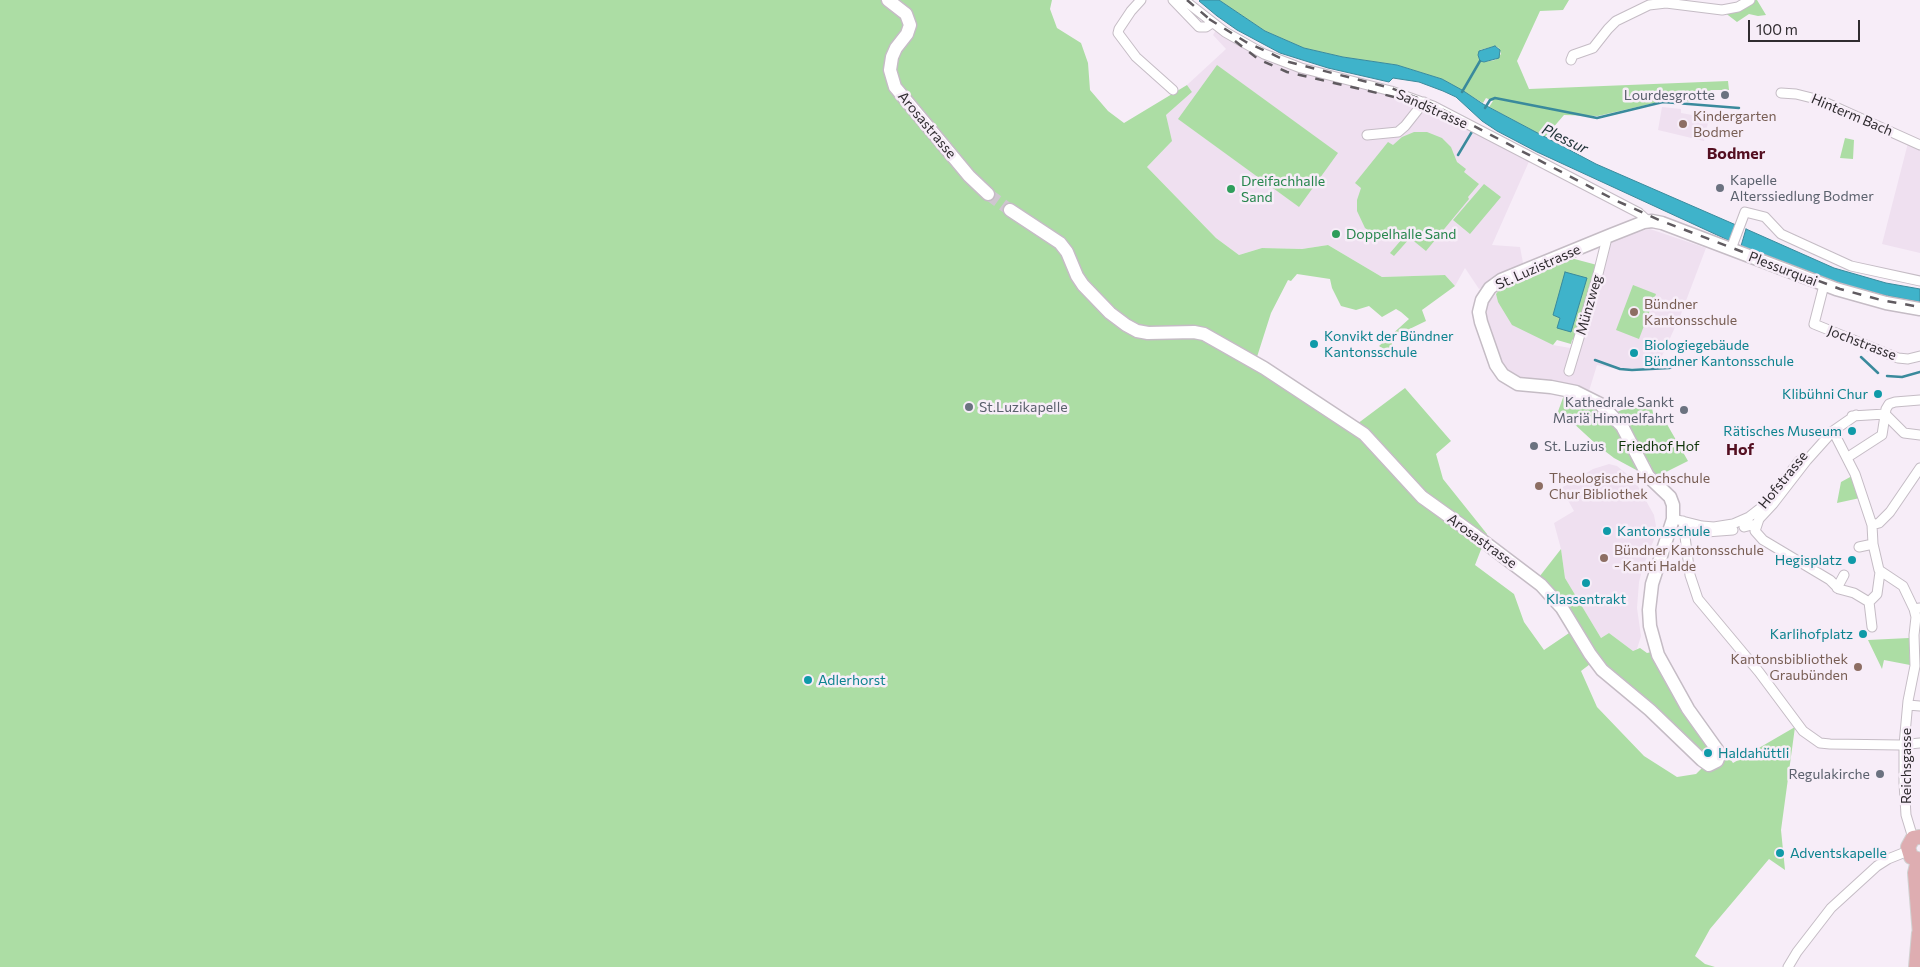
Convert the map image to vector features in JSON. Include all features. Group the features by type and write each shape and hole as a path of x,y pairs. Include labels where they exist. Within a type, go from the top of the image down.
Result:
{"main road":[{"name":"Arosastrasse","path":"888,0 906,14 910,25 907,34 896,48 892,57 890,70 895,87 969,176 988,194"},
{"name":"Arosastrasse","path":"1010,210 1060,243 1067,252 1074,271 1083,285 1110,313 1126,326 1148,334 1194,332 1204,334 1264,368 1364,434 1422,497 1475,534 1541,585 1562,608 1602,670 1655,714 1704,762 1712,765 1718,759 1718,751 1688,709 1658,655 1651,630 1649,610 1652,584 1678,520"},
{"name":"St. Luzistrasse","path":"1648,222 1501,280 1487,292 1480,304 1479,312 1496,365 1503,375 1518,384 1551,387 1576,392 1600,404 1622,426 1646,473 1665,490 1672,502 1678,520"},
{"name":"Plessurquai","path":"1648,222 1662,223 1732,246 1824,285 1879,301 1920,309"},
{"path":"1916,849 1915,873 1920,934 1916,967"}],"street":[{"path":"1141,0 1119,29 1119,34 1136,57 1173,90"},
{"path":"1173,0 1198,26 1206,27 1212,23"},
{"name":"Sandstrasse","path":"1184,0 1212,23 1243,42 1288,64 1385,89 1424,102 1639,213 1648,222"},
{"path":"1571,60 1574,54 1587,51 1595,46 1616,22 1648,5 1666,3 1722,10 1738,7 1750,0"},
{"name":"Hinterm Bach","path":"1782,93 1796,94 1820,100 1920,145"},
{"path":"1367,135 1398,132 1424,102"},
{"path":"1732,246 1745,212 1765,217 1781,234 1852,267 1920,281"},
{"name":"Münzweg","path":"1569,371 1597,278 1606,242 1604,238"},
{"name":"Jochstrasse","path":"1824,285 1814,324 1898,358 1920,356"},
{"path":"1848,457 1882,436 1886,409 1892,403 1920,400"},
{"path":"1869,602 1856,594 1841,591 1830,580 1759,537 1755,532 1756,524 1833,431 1856,415 1885,414 1904,433 1920,435"},
{"name":"Hofstrasse","path":"1678,520 1706,527 1718,527 1738,522 1754,514 1767,503 1791,470 1823,432 1840,420 1856,415"},
{"path":"1833,431 1848,457 1872,525 1873,544 1880,572 1877,594 1869,602"},
{"path":"1872,525 1879,523 1890,512 1920,468"},
{"path":"1678,520 1690,575 1698,599 1759,672 1803,731 1825,744 1904,745 1920,743"},
{"path":"1744,527 1756,524"},
{"path":"1695,530 1714,533 1733,530"},
{"path":"1859,547 1873,544"},
{"path":"1880,572 1903,586 1917,611"},
{"path":"1837,588 1844,575"},
{"path":"1869,602 1872,627"},
{"name":"Reichsgasse","path":"1916,849 1906,815 1904,745 1908,706 1916,666 1914,635 1917,611"},
{"path":"1908,706 1920,706"},
{"path":"1788,967 1797,952 1831,908 1877,866 1916,849"}],"shaded area":[{"path":"1216,30 1242,45 1409,99 1416,105 1531,157 1492,245 1520,247 1524,268 1479,289 1465,268 1455,286 1445,275 1382,277 1328,245 1302,249 1262,248 1239,255 1216,238 1147,167 1171,142 1166,115 1192,92 1187,85 1226,49 1213,35"},
{"name":"Kindergarten Bodmer","path":"1662,107 1681,109 1681,113 1709,118 1704,141 1658,130"},
{"path":"1908,143 1920,149 1920,253 1882,244"},
{"name":"Bündner Kantonsschule","path":"1650,229 1706,248 1681,314 1661,358 1659,368 1630,368 1628,371 1597,365 1589,391 1559,383 1530,382 1508,373 1499,362 1487,325 1486,308 1496,294 1498,302 1553,345 1576,349 1608,239"},
{"name":"Bündner Kantonsschule - Kanti Halde","path":"1609,464 1617,466 1635,481 1654,515 1656,526 1655,537 1639,582 1637,608 1641,636 1637,649 1633,651 1609,633 1601,638 1565,578 1561,549 1554,523 1574,511 1561,488 1593,469"}],"green space":[{"path":"0,0 1052,0 1050,9 1057,28 1081,43 1088,63 1090,90 1108,111 1124,123 1187,85 1192,92 1166,115 1172,141 1147,167 1216,238 1239,255 1262,248 1302,249 1328,245 1382,277 1445,275 1455,286 1422,310 1426,321 1391,338 1394,356 1379,346 1409,319 1401,312 1396,309 1382,317 1369,306 1356,310 1341,306 1332,288 1330,279 1297,274 1291,281 1288,280 1271,313 1256,360 1357,424 1405,388 1451,441 1436,454 1443,479 1487,534 1475,565 1514,594 1524,622 1544,650 1575,629 1536,581 1561,549 1565,578 1601,638 1609,633 1633,651 1640,648 1647,653 1656,651 1719,753 1725,752 1733,763 1795,727 1781,830 1785,870 1769,859 1710,929 1695,956 1705,964 1715,967 0,967","holes":["1594,661 1706,764 1696,774 1677,777 1644,756 1597,707 1581,671"]},
{"path":"1219,0 1569,0 1563,10 1540,11 1517,61 1529,89 1728,81 1729,90 1711,90 1702,101 1659,102 1598,116 1564,115 1545,137 1489,107 1493,101 1486,98 1483,103 1442,79 1397,65 1343,57 1304,48 1265,31","holes":["1495,46 1499,48 1501,54 1495,60 1480,61 1478,55 1480,50"]},
{"path":"1757,0 1766,15 1749,14 1737,22 1724,12"},
{"path":"1217,65 1338,153 1299,207 1178,119"},
{"path":"1414,132 1427,132 1442,138 1451,147 1457,162 1466,169 1464,172 1479,184 1426,251 1410,238 1394,256 1390,253 1402,239 1380,238 1365,228 1357,211 1357,200 1361,188 1355,183 1388,142 1393,145 1402,137"},
{"path":"1845,138 1854,140 1853,159 1840,158"},
{"path":"1484,184 1501,197 1470,234 1453,220"},
{"path":"1567,257 1597,265 1576,338 1572,340 1571,344 1557,340 1553,345 1512,325 1498,302 1496,294 1503,285"},
{"path":"1633,285 1656,294 1639,339 1616,330"},
{"path":"1564,395 1590,403 1618,431 1635,461 1633,463 1640,472 1614,458 1571,421 1556,417"},
{"name":"Friedhof Hof","path":"1650,398 1654,418 1662,417 1664,419 1688,461 1656,477 1649,462 1646,463 1625,423 1617,412"},
{"path":"1852,476 1860,498 1837,503 1841,482"},
{"path":"1909,638 1910,665 1884,660 1882,669 1868,640"}],"water":[{"path":"1200,0 1219,0 1265,31 1304,48 1343,57 1397,65 1442,79 1483,104 1596,164 1736,225 1730,241 1537,152 1497,131 1482,121 1456,97 1443,91 1419,82 1393,78 1389,82 1328,68 1280,53 1237,30 1217,16"},
{"path":"1495,46 1500,50 1499,58 1484,62 1480,61 1479,51"},
{"path":"1746,229 1834,268 1886,283 1920,289 1920,302 1845,285 1741,246"},
{"path":"1565,272 1587,278 1571,332 1557,328 1560,318 1553,315"}],"waterway":[{"path":"1462,92 1480,61"},
{"path":"1485,108 1490,100 1495,98 1597,118 1663,102 1739,108"},
{"path":"1458,155 1473,130"},
{"path":"1861,357 1878,373"},
{"path":"1595,360 1620,369 1632,370 1669,368 1688,360 1700,359"},
{"path":"1887,376 1902,377 1920,372"}],"tunnel":[{"path":"988,194 1010,210"}],"railway":[{"path":"1187,0 1214,23"},
{"path":"1209,19 1246,42 1289,62 1391,88 1428,102 1615,200 1659,220 1840,289 1881,300 1920,307"},
{"path":"1235,41 1258,59 1287,72 1403,99"}],"place":[{"name":"Lourdesgrotte","path":"1725,95"},
{"name":"Kindergarten Bodmer","path":"1683,124"},
{"name":"Kapelle Alterssiedlung Bodmer","path":"1720,188"},
{"name":"Dreifachhalle Sand","path":"1231,189"},
{"name":"Doppelhalle Sand","path":"1336,234"},
{"name":"Bündner Kantonsschule","path":"1634,312"},
{"name":"Konvikt der Bündner Kantonsschule","path":"1314,344"},
{"name":"Biologiegebäude Bündner Kantonsschule","path":"1634,353"},
{"name":"Klibühni Chur","path":"1878,394"},
{"name":"St.Luzikapelle","path":"969,407"},
{"name":"Kathedrale Sankt Mariä Himmelfahrt","path":"1684,410"},
{"name":"Rätisches Museum","path":"1852,431"},
{"name":"St. Luzius","path":"1534,446"},
{"name":"Theologische Hochschule Chur Bibliothek","path":"1539,486"},
{"name":"Kantonsschule","path":"1607,531"},
{"name":"Bündner Kantonsschule - Kanti Halde","path":"1604,558"},
{"name":"Hegisplatz","path":"1852,560"},
{"name":"Klassentrakt","path":"1586,583"},
{"name":"Karlihofplatz","path":"1863,634"},
{"name":"Kantonsbibliothek Graubünden","path":"1858,667"},
{"name":"Adlerhorst","path":"808,680"},
{"name":"Haldahüttli","path":"1708,753"},
{"name":"Regulakirche","path":"1880,774"},
{"name":"Adventskapelle","path":"1780,853"}],"district":[{"name":"Bodmer","path":"1736,154"},
{"name":"Hof","path":"1740,450"}],"water label":[{"name":"Plessur","path":"1565,139"}]}
